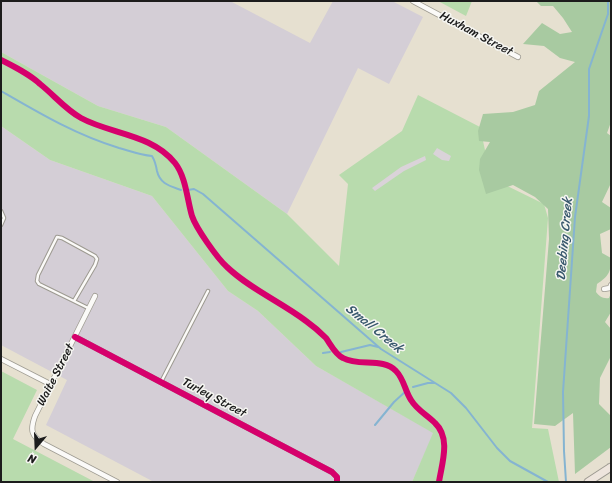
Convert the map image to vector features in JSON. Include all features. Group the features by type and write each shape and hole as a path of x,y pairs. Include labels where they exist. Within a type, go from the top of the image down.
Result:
{"main road":[{"path":"591,480 611,467"}],"street":[{"name":"Huxham Street","path":"413,1 518,57"},
{"path":"604,289 610,288 611,285"},
{"name":"Waite Street","path":"95,296 50,384 32,424 32,429 36,438 44,444 117,482"},
{"name":"Turley Street","path":"75,337 332,472 337,477 337,482"},
{"path":"1,359 50,384"}],"lane":[{"path":"1,211 4,218 1,225"},
{"path":"74,301 97,259 95,256 62,238 57,237 38,275 37,281 39,284 74,301 89,308"},
{"path":"161,382 208,290"}],"shaded area":[{"path":"1,1 230,1 310,43 333,1 392,1 423,17 389,84 358,68 287,214 166,127 98,106 1,52"},
{"path":"1,126 50,160 152,196 228,291 258,311 316,366 434,433 412,482 154,482 46,425 67,380 1,345"}],"green space":[{"path":"438,1 472,1 466,16"},
{"path":"536,1 611,1 611,122 607,133 611,136 611,183 602,202 611,208 611,229 600,234 602,253 611,258 611,263 610,270 604,279 597,284 596,292 601,297 605,298 609,298 611,293 611,312 605,322 611,329 611,356 600,378 599,404 611,416 611,447 575,474 573,413 555,426 534,424 549,239 548,209 535,197 513,185 486,194 479,170 480,159 490,142 479,141 478,131 483,114 513,112 535,105 539,91 575,62 560,58 544,46 523,44 542,23 560,34 572,32 553,6 541,6"},
{"path":"1,52 98,106 166,127 287,214 339,266 348,184 339,175 402,131 418,95 480,127 491,178 544,204 548,218 532,428 548,429 559,482 412,482 433,433 316,366 258,311 228,291 152,196 50,160 1,126"},
{"path":"1,371 37,390 13,439 95,482 1,482"}],"building":[{"path":"437,148 451,156 449,161 442,160 433,154"},
{"path":"425,156 426,160 404,171 375,191 372,188 401,167"}],"waterway":[{"name":"Deebing Creek","path":"566,482 563,392 575,217 589,116 589,69 608,14 608,1"},
{"name":"Small Creek","path":"1,91 88,137 139,154 152,156 160,179 166,184 181,190"},
{"name":"Small Creek","path":"188,190 194,189 203,194 381,349 451,393 466,408 497,448 510,461 548,482"},
{"path":"341,352 370,345 378,347"},
{"path":"323,353 330,352"},
{"path":"413,387 428,383 435,383"},
{"path":"375,425 394,402 406,391"}],"cycle path":[{"path":"1,60 31,77 81,118 105,128 143,140 166,153 175,163 182,175 192,216 198,228 227,267 256,289 311,325 326,338 333,349 343,358 349,361 384,364 396,371 401,378 413,404 435,423 443,436 444,451 439,482"},
{"path":"75,337 332,472 337,477 337,482"}]}
